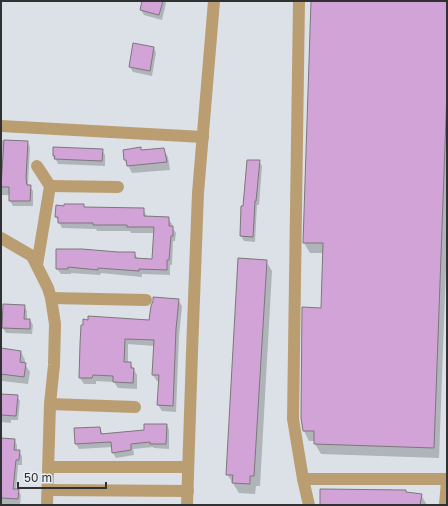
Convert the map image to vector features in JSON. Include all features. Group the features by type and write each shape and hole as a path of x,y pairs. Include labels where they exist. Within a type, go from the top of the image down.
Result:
{"street":[{"path":"187,505 198,201 214,1"},
{"path":"299,1 293,420 309,505"},
{"path":"1,126 203,136"},
{"path":"37,166 50,186 37,265"},
{"path":"50,186 118,187"},
{"path":"1,238 32,256 51,298 55,324 54,365 50,404 47,505"},
{"path":"51,298 146,300"},
{"path":"50,404 135,407"},
{"path":"49,467 188,467"},
{"path":"303,478 447,480 445,505"},
{"path":"48,490 188,491"}],"building":[{"path":"142,1 163,1 159,15 140,10"},
{"path":"311,1 447,1 447,90 434,448 314,444 314,431 303,431 301,418 302,307 321,308 323,243 303,243"},
{"path":"133,43 154,47 150,71 129,67"},
{"path":"4,140 28,141 26,178 27,185 31,185 30,201 9,201 9,187 1,187"},
{"path":"53,147 103,149 102,161 54,159 55,156 53,156"},
{"path":"141,147 141,150 164,148 167,162 127,166 126,160 124,160 123,150"},
{"path":"247,160 260,160 255,201 253,237 240,236 241,206 243,206"},
{"path":"64,204 84,204 84,207 144,208 144,216 169,217 169,226 173,226 173,236 171,236 167,270 139,269 139,271 98,268 98,270 68,267 68,269 56,269 56,249 135,252 135,258 152,259 154,227 93,225 93,223 58,223 58,217 55,217 56,205 64,206"},
{"path":"238,258 267,260 254,476 250,476 250,484 232,483 233,475 226,475"},
{"path":"153,297 179,299 176,329 173,406 157,405 159,375 152,375 154,340 125,339 124,362 131,362 131,368 134,368 133,383 113,382 113,376 93,375 92,378 79,378 81,325 83,325 83,319 88,320 88,316 149,320"},
{"path":"3,304 25,305 24,319 30,319 30,329 2,328"},
{"path":"1,348 21,351 20,362 26,363 24,377 1,374"},
{"path":"1,394 18,395 16,416 1,415"},
{"path":"144,424 167,424 166,444 150,444 150,442 131,444 131,450 112,453 111,442 75,444 74,428 100,427 101,434 144,430"},
{"path":"1,438 15,439 14,450 20,450 19,460 16,460 13,489 19,489 18,499 1,498"},
{"path":"320,489 406,490 406,492 422,494 420,505 320,505"}]}
